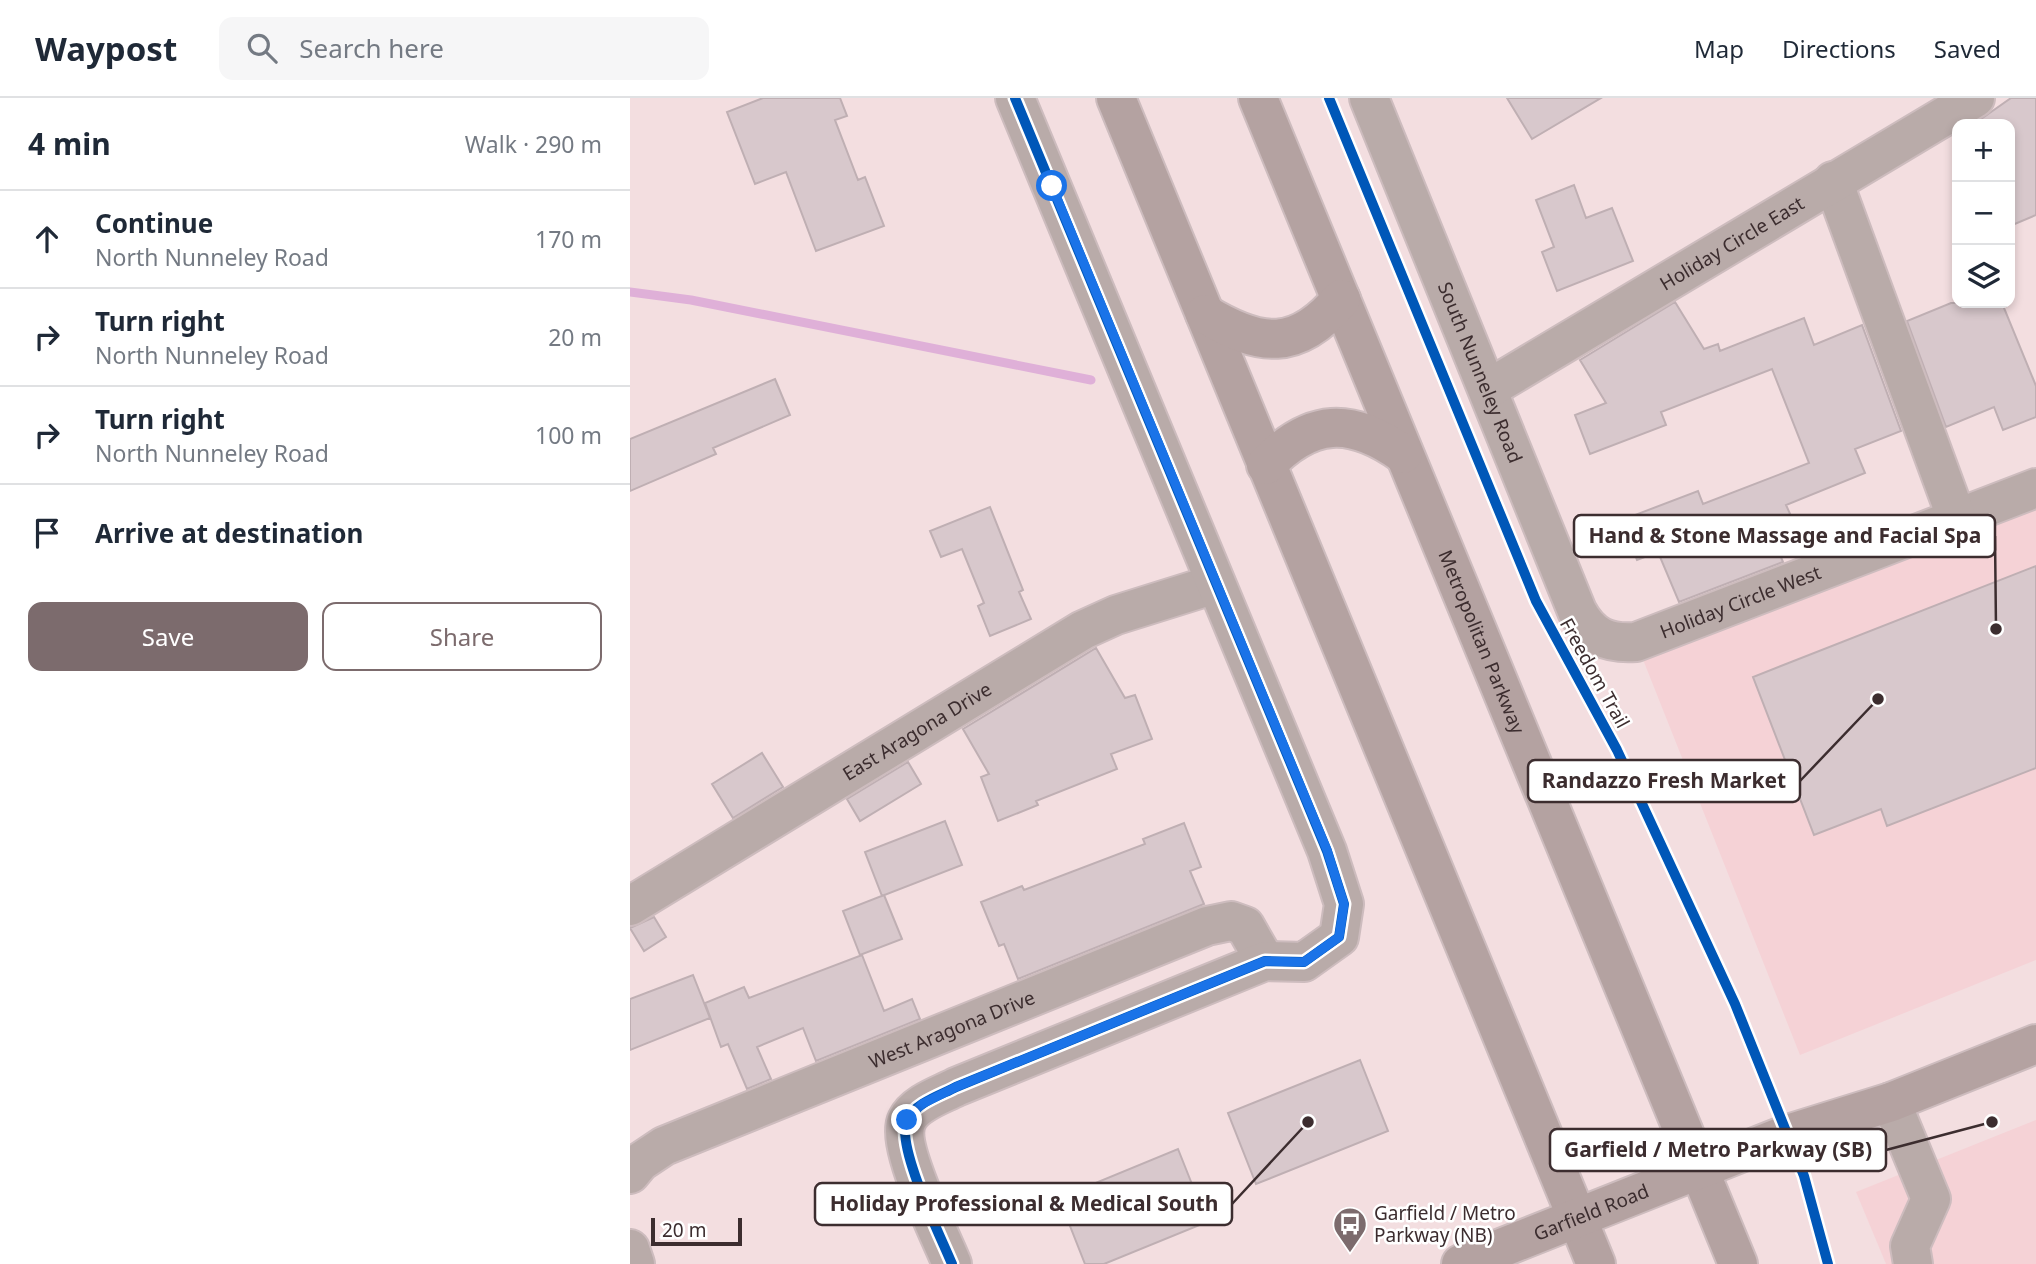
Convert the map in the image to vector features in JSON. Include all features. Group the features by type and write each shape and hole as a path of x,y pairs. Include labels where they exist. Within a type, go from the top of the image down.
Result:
{"main road":[{"path":"1116,98 1596,1264"},
{"name":"Metropolitan Parkway","path":"1258,98 1738,1264"},
{"path":"1205,314 1235,332 1279,340 1297,336 1313,327 1341,299"},
{"path":"1266,465 1300,436 1322,428 1362,431 1380,437 1403,454"},
{"name":"Garfield Road","path":"1461,1264 1788,1134 1891,1102 2035,1046"}],"street":[{"path":"952,1264 909,1160 905,1138 907,1120 922,1104 956,1087 1265,961 1304,962 1339,937 1344,904 1327,850 1284,742 1215,584 1016,98"},
{"name":"South Nunneley Road","path":"1369,98 1577,611 1586,628 1600,638"},
{"name":"Holiday Circle East","path":"1488,389 1975,98"},
{"path":"1833,181 1957,519"},
{"name":"Holiday Circle West","path":"1600,638 1616,644 1636,642 2036,488"},
{"name":"East Aragona Drive","path":"630,906 1083,630 1115,615 1215,584"},
{"name":"West Aragona Drive","path":"630,1174 640,1162 664,1146 1207,926 1231,921 1245,926 1265,961"},
{"path":"1891,1102 1931,1199 1910,1245 1913,1264"},
{"path":"630,1250 635,1264"}],"shaded area":[{"path":"2036,508 2036,960 1800,1055 1642,657"},
{"path":"2036,1120 2036,1264 1886,1264 1856,1192"}],"building":[{"path":"763,98 840,98 847,116 835,120 858,180 865,177 884,226 816,251 786,172 755,184 727,112"},
{"path":"1507,98 1601,98 1532,139"},
{"path":"2011,98 2036,98 2036,215 2015,224 2015,119 1981,119"},
{"path":"1574,185 1586,218 1612,208 1633,261 1557,291 1542,252 1554,247 1536,200"},
{"path":"1675,302 1704,349 1718,344 1720,351 1804,318 1814,345 1862,325 1901,431 1855,449 1865,473 1786,505 1791,516 1768,525 1783,562 1679,602 1658,552 1637,560 1622,520 1698,491 1703,504 1809,463 1772,369 1661,412 1666,425 1590,454 1575,415 1606,403 1580,360"},
{"path":"1951,303 1952,308 2004,308 2036,386 2036,417 2003,430 1994,407 1946,427 1907,321"},
{"path":"775,379 790,415 713,448 716,454 630,491 630,439"},
{"path":"990,507 1023,590 1019,592 1031,619 990,636 978,606 984,603 962,549 941,557 930,531"},
{"path":"2036,566 2036,768 1887,826 1881,809 1814,835 1753,677"},
{"path":"1096,648 1125,698 1135,695 1152,739 1111,754 1117,769 1036,801 1038,805 998,821 981,777 989,774 963,729"},
{"path":"762,753 783,787 733,818 712,784"},
{"path":"908,762 921,784 860,821 847,799"},
{"path":"945,821 962,865 882,896 865,852"},
{"path":"1184,823 1201,867 1190,871 1204,904 1018,979 1004,944 999,946 981,902 1022,886 1024,890 1145,844 1143,839"},
{"path":"884,895 902,939 860,955 843,911"},
{"path":"654,917 666,937 644,951 630,928"},
{"path":"862,955 884,1011 912,999 920,1019 816,1061 803,1028 757,1047 771,1079 747,1089 728,1044 721,1047 705,1003 744,987 749,998"},
{"path":"693,975 710,1018 630,1050 630,999"},
{"path":"1360,1060 1388,1131 1256,1184 1228,1113"},
{"path":"1178,1149 1207,1222 1104,1264 1085,1264 1059,1198"}],"waterway":[{"path":"630,292 691,300 1091,380"}],"cycle path":[{"path":"952,1264 921,1191 907,1149 907,1120 916,1109 956,1087 1265,961 1304,962 1339,937 1344,904 1327,851 1015,98"},
{"name":"Freedom Trail","path":"1329,98 1536,601 1617,750 1735,1004 1804,1176 1828,1264"}],"place":[{"name":"Hand & Stone Massage and Facial Spa","path":"1996,629"},
{"name":"Randazzo Fresh Market","path":"1878,699"},
{"name":"Holiday Professional & Medical South","path":"1308,1122"},
{"name":"Garfield / Metro Parkway (SB)","path":"1992,1122"},
{"name":"Garfield / Metro Parkway (NB)","path":"1350,1254"}],"route":[{"path":"907,1120 922,1104 956,1087 1265,961 1304,962 1339,937 1344,904 1327,850 1052,186"}]}
